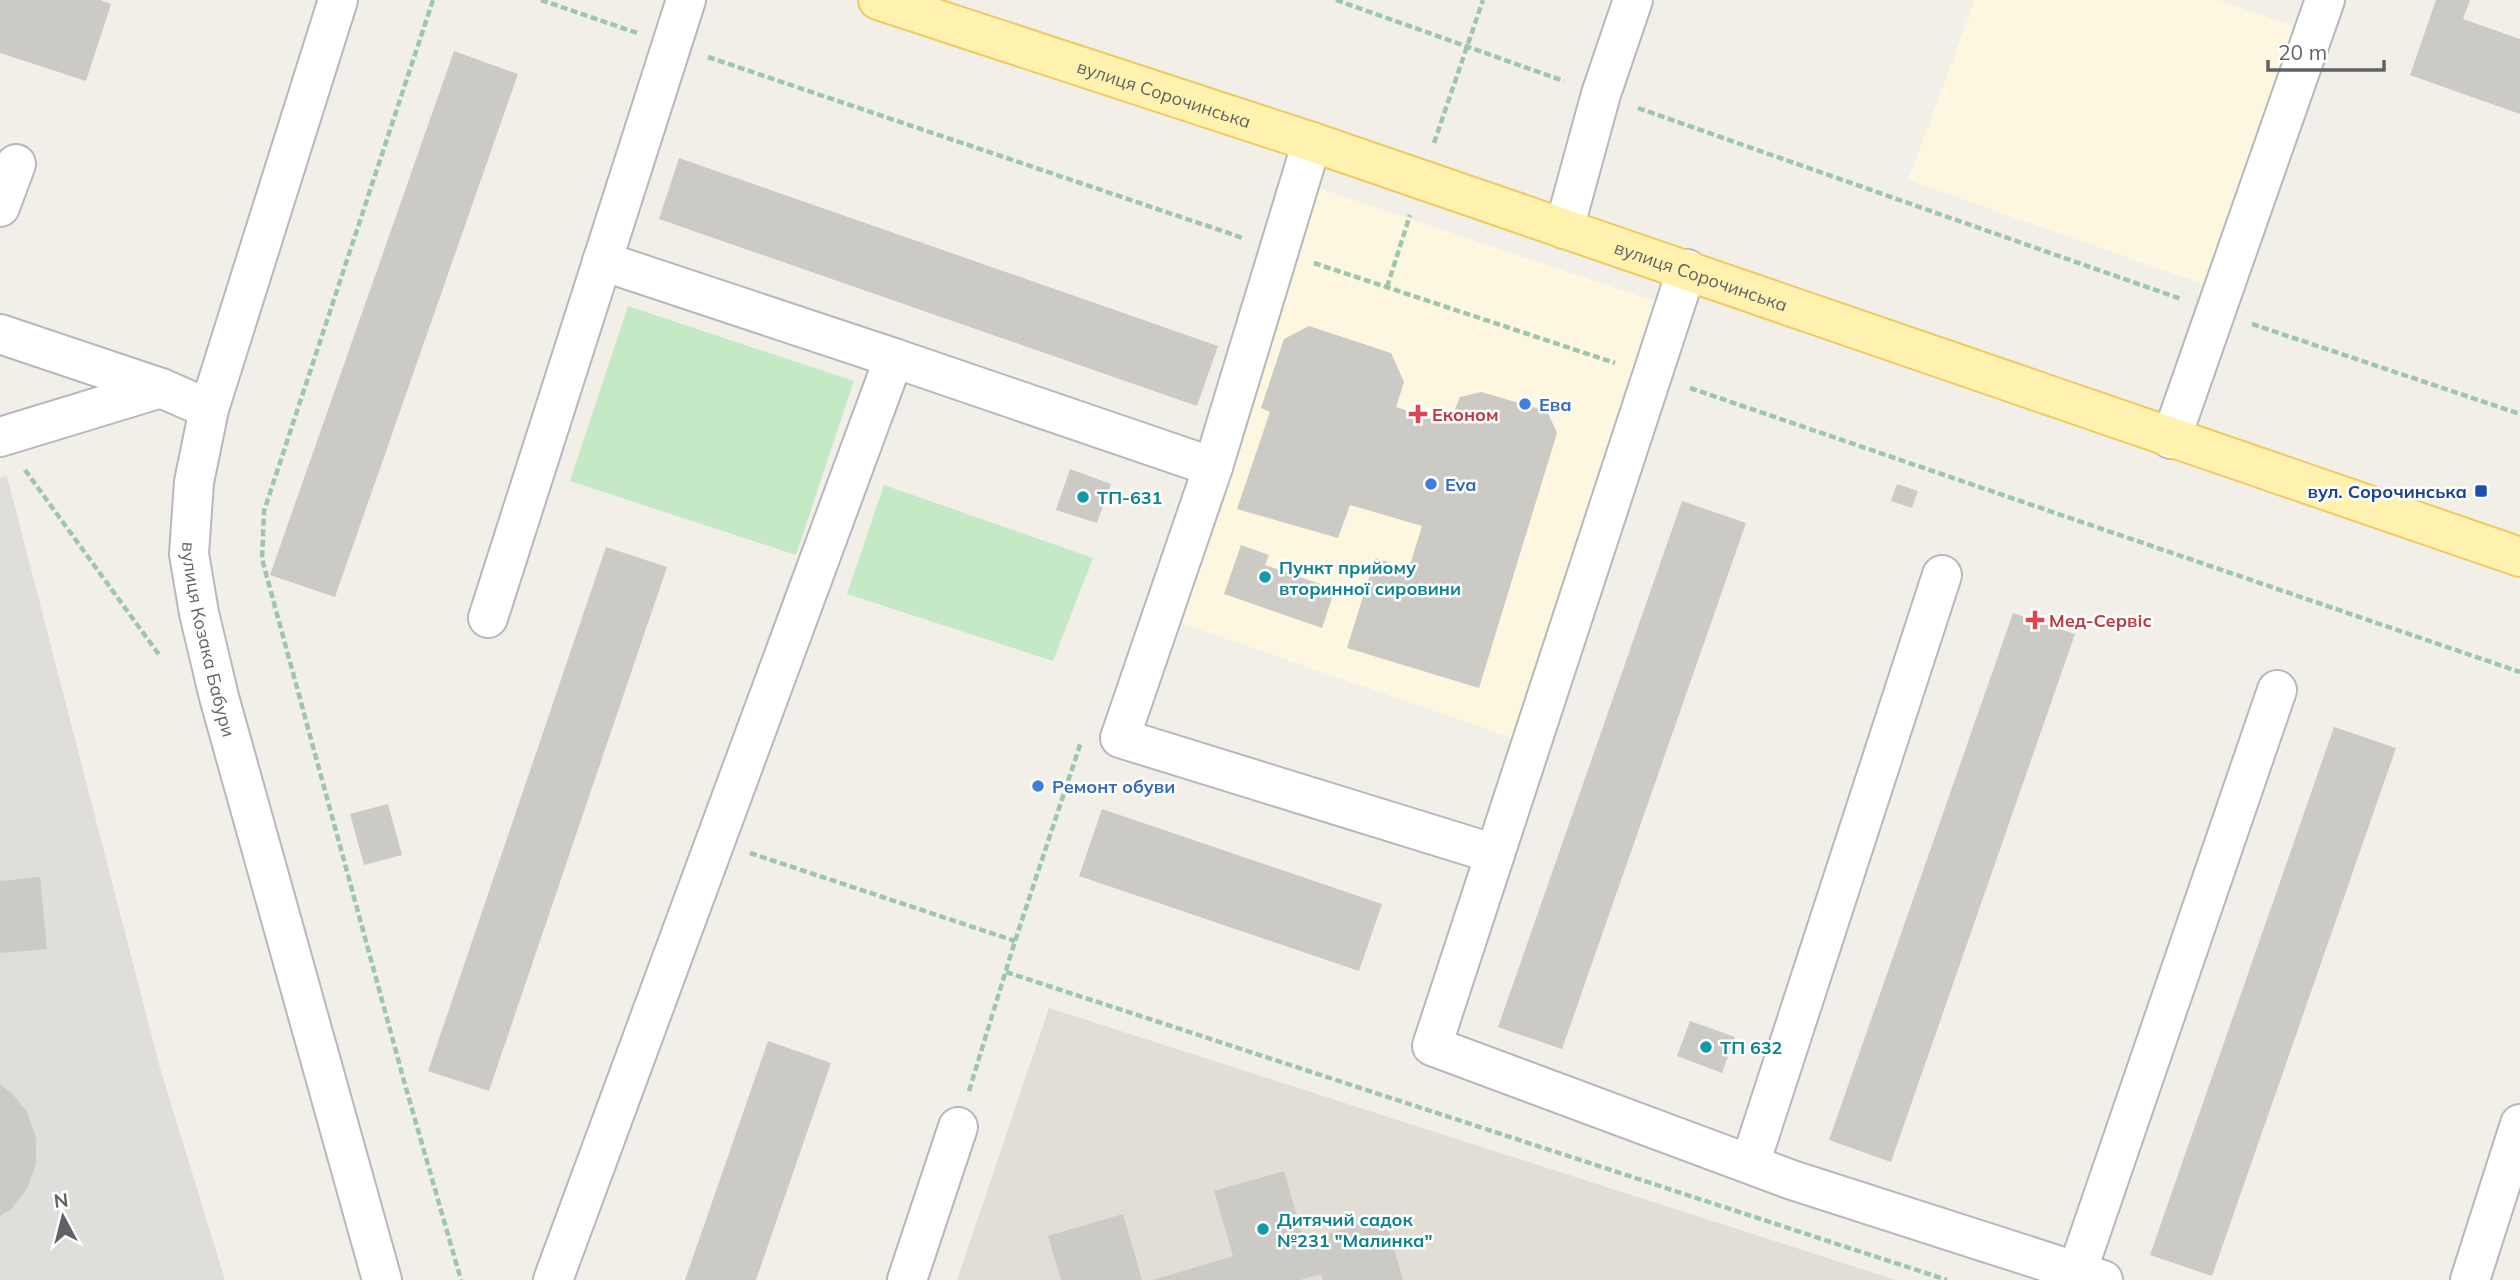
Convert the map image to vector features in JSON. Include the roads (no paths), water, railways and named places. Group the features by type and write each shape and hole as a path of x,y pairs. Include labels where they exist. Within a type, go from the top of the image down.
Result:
{"main road":[{"name":"вулиця Сорочинська","path":"878,0 1312,142 1687,269 2171,439 2520,557"}],"street":[{"name":"вулиця Козака Бабури","path":"338,0 209,410 194,482 189,554 199,613 219,697 382,1280"},
{"path":"488,618 686,0"},
{"path":"1564,229 1601,94 1633,0"},
{"path":"2171,439 2325,0"},
{"path":"1312,142 1213,467 1120,738 1495,854"},
{"path":"0,207 16,164"},
{"path":"602,261 1213,467"},
{"path":"1687,269 1432,1046 1792,1181 2090,1276 2277,690"},
{"path":"0,334 161,388 209,410"},
{"path":"553,1280 894,358"},
{"path":"1,436 161,388"},
{"path":"1749,1164 1942,575"},
{"path":"2470,1280 2520,1124"},
{"path":"907,1280 958,1127"}],"place":[{"name":"Ева","path":"1525,404"},
{"name":"Економ","path":"1418,414"},
{"name":"Eva","path":"1431,484"},
{"name":"вул. Сорочинська","path":"2481,491"},
{"name":"ТП-631","path":"1083,497"},
{"name":"Пункт прийому вторинної сировини","path":"1265,577"},
{"name":"Мед-Сервіс","path":"2035,620"},
{"name":"Ремонт обуви","path":"1038,786"},
{"name":"ТП 632","path":"1706,1047"},
{"name":"Дитячий садок №231 \"Малинка\"","path":"1263,1229"}]}
